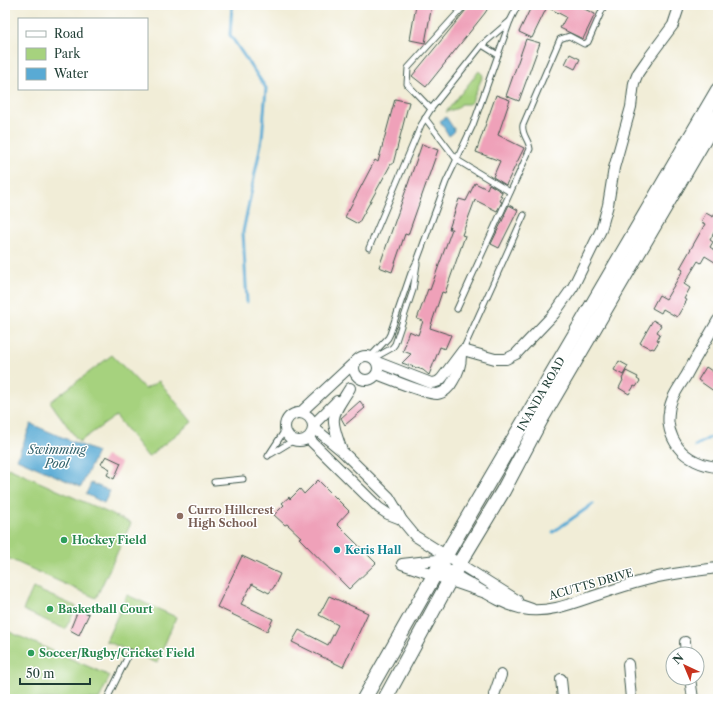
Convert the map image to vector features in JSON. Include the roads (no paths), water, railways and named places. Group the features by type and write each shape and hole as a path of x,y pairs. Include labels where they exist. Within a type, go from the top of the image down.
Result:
{"main road":[{"name":"INANDA ROAD","path":"364,699 440,565 718,90"},
{"name":"INANDA ROAD","path":"385,699 453,574 503,491 540,421 718,116"}],"street":[{"path":"462,352 477,353 495,359 506,359 516,354 554,314 572,287 601,230 608,205 614,168 631,107 634,83 643,67 673,25 678,10"},
{"path":"718,320 672,401 669,412 670,432 681,451 700,464 718,467"},
{"path":"300,413 362,356 374,359 430,383 435,383 439,382 462,352"},
{"path":"377,374 428,393 438,394 444,392 448,388 457,375 461,364 462,352"},
{"path":"356,361 354,370 359,378 363,380 371,379 377,374 379,370 374,359"},
{"path":"359,378 313,426 312,432 308,438 301,441 294,440 287,435 285,430 288,418 296,413 308,416 313,426 342,451 389,497 401,519 415,536 532,609"},
{"path":"342,451 333,426 333,419 336,408 350,388"},
{"path":"308,438 379,508 388,514 401,519"},
{"path":"440,565 436,560 402,564 532,609"},
{"name":"ACUTTS DRIVE","path":"440,565 453,574 504,602 524,609 543,610 568,605 648,579 690,571 718,568"},
{"path":"685,642 685,646"},
{"path":"628,664 631,699"},
{"path":"495,699 494,695 501,675"},
{"path":"561,679 563,699"},
{"path":"691,686 693,699"}],"lane":[{"path":"431,109 407,84 408,68 465,5"},
{"path":"374,359 390,334 411,273 417,261 446,182 473,125 510,21 518,5"},
{"path":"457,309 530,149 530,144 522,129 522,125 560,39 569,36 584,44 588,42 603,8 596,5"},
{"path":"369,248 431,109 482,45 510,21"},
{"path":"482,45 498,55"},
{"path":"426,118 457,160 510,192"},
{"path":"462,352 524,215"},
{"path":"374,359 392,348 397,339 413,290 417,261"},
{"path":"390,334 397,339"},
{"path":"285,430 268,456 294,440"},
{"path":"214,482 243,479"},
{"path":"106,699 130,652"}],"water":[{"path":"446,117 454,129 453,133 449,136 440,121"},
{"name":"Swimming Pool","path":"31,424 97,452 81,487 17,459"},
{"path":"91,483 110,491 104,503 86,494"}],"waterway":[{"path":"232,5 230,35 266,88 262,139 243,232 247,302"},
{"path":"695,446 718,433"},
{"path":"553,532 593,504"}],"place":[{"name":"Curro Hillcrest High School","path":"180,516"},
{"name":"Hockey Field","path":"64,540"},
{"name":"Keris Hall","path":"337,550"},
{"name":"Basketball Court","path":"50,609"},
{"name":"Soccer/Rugby/Cricket Field","path":"31,653"}]}
